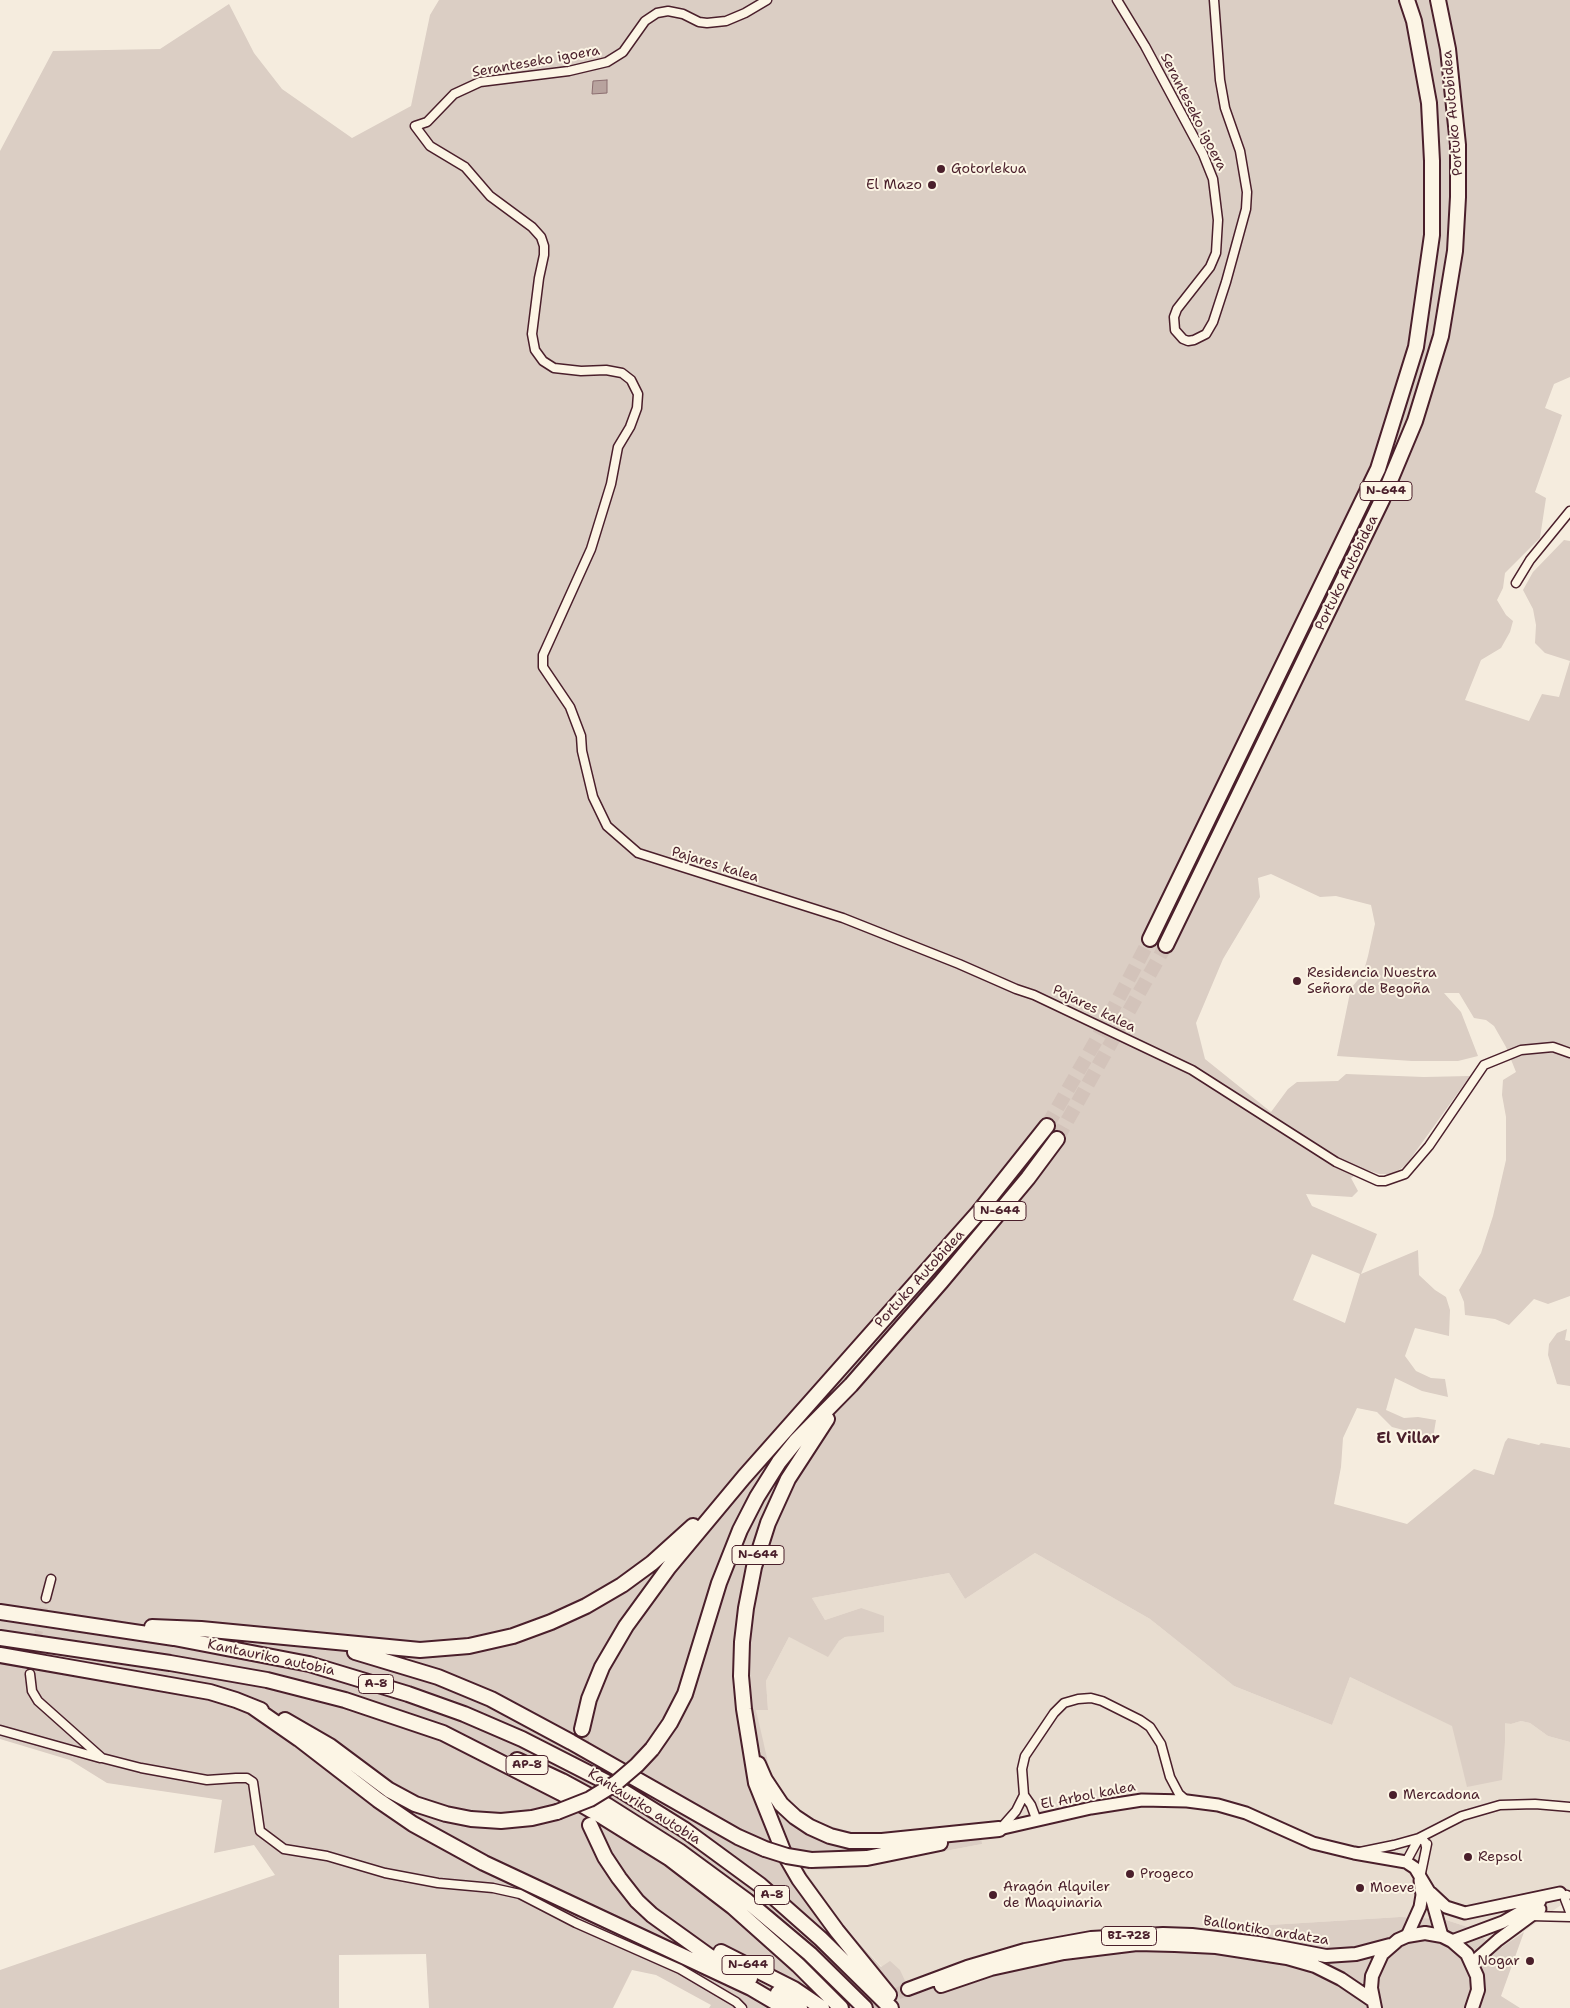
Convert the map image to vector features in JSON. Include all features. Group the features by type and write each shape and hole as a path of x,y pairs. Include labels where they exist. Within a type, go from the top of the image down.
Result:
{"highway":[{"name":"Portuko Autobidea","path":"1150,939 1378,469 1416,347 1432,235 1432,161 1429,103 1414,21 1407,0"},
{"name":"Portuko Autobidea","path":"1166,945 1382,500 1415,421 1441,336 1455,252 1458,145 1448,49 1438,0"},
{"name":"Portuko Autobidea","path":"744,1477 977,1214 1047,1126"},
{"name":"Portuko Autobidea","path":"851,1385 941,1282 1028,1178 1058,1138"},
{"name":"N-644","path":"851,1385 810,1443 788,1479 768,1523 754,1567 746,1608 742,1676 744,1709 756,1783 784,1854 838,1931 898,2008"},
{"path":"0,1655 210,1692 236,1700 293,1724 330,1746 389,1790 415,1804 446,1814 471,1819 501,1821 532,1818 557,1812 590,1799 616,1782 637,1765 670,1724 685,1694 729,1555 757,1497 796,1441 851,1385"},
{"name":"N-644","path":"319,1642 443,1650 513,1636 551,1622 586,1606 622,1585 652,1563 744,1477"},
{"name":"N-644","path":"582,1729 595,1682 626,1626 669,1567 744,1477"},
{"name":"Kantauriko autobia","path":"0,1612 94,1625 230,1648 309,1664 454,1710 531,1744 616,1787 685,1830 760,1885 821,1939 891,2008"},
{"path":"94,1625 201,1629 319,1642 438,1677 530,1718 738,1837 787,1856 811,1860 868,1858 999,1829"},
{"name":"Kantauriko autobia","path":"0,1638 170,1663 267,1680 345,1700 443,1733 561,1792 669,1858 733,1907 798,1965 841,2008"},
{"path":"253,1707 299,1738 378,1800 413,1824 484,1864 751,1988 785,2008"},
{"name":"AP-8","path":"443,1733 512,1757 562,1781 608,1806 678,1850 748,1901 810,1954 865,2008"},
{"name":"N-644","path":"750,1747 764,1780 781,1804 794,1817 830,1836 850,1841 882,1841 999,1829"},
{"name":"N-644","path":"590,1825 605,1857 619,1878 637,1901 670,1928 785,1984 822,2008"},
{"path":"670,1928 709,1956 777,1993 800,2008"}],"main road":[{"name":"BI-728","path":"1374,2004 1372,1976 1382,1954 1390,1945 1407,1936 1425,1933 1447,1938"},
{"name":"Ballontiko ardatza","path":"1374,2004 1341,1978 1315,1966 1256,1952 1176,1944 1137,1944 1099,1947 1033,1959 910,1993 967,1967 1026,1950 1091,1938 1192,1935 1258,1943 1326,1956 1356,1954 1390,1945"},
{"path":"1447,1938 1467,1954 1477,1976 1478,1990 1472,2008"}],"street":[{"name":"Seranteseko igoera","path":"414,126 426,122 454,94 480,82 569,71 607,62 623,52 645,21 657,14 668,11 698,22 707,23 732,18 767,0"},
{"name":"Seranteseko igoera","path":"1117,0 1145,46 1178,107 1213,179 1218,220 1216,253 1210,267 1177,309 1174,316 1175,330 1183,339 1188,341 1206,334 1213,322 1246,209 1247,192 1240,151 1225,108 1220,80 1214,0"},
{"name":"Pajares kalea","path":"414,126 430,146 465,167 490,196 532,227 541,237 544,255 538,278 532,334 535,350 543,361 554,368 581,372 606,370 622,373 631,380 638,394 637,408 630,427 618,447 611,484 591,549 543,655 543,667 570,707 581,736 582,750 593,797 608,826 638,853 843,918 1016,989 1034,994 1192,1070 1336,1162 1378,1182 1405,1174 1429,1146 1484,1065 1521,1050 1553,1047 1570,1053"},
{"path":"1516,583 1530,560 1570,511"},
{"path":"46,1598 51,1579"},
{"path":"30,1674 32,1691 38,1701 102,1758"},
{"path":"999,1829 1016,1811 1024,1795 1023,1765 1025,1756 1054,1712 1064,1703 1078,1699 1091,1698 1102,1701 1126,1712 1150,1728 1161,1744 1170,1777 1179,1794 1187,1801"},
{"path":"0,1730 141,1768 207,1780 247,1778 253,1782 260,1830 284,1849 327,1856 385,1872 429,1881 493,1888 520,1894 576,1923 680,1969 720,1992 742,2008"},
{"path":"1024,1795 1031,1804 1037,1821"},
{"name":"El Arbol kalea","path":"999,1829 1091,1808 1142,1800 1187,1801 1218,1805 1246,1813 1312,1843 1406,1862"},
{"path":"1407,1936 1420,1907 1422,1896 1420,1878 1428,1834 1462,1816 1500,1804 1570,1807"},
{"name":"El Arbol kalea","path":"1354,1853 1394,1845 1428,1834"},
{"path":"1426,1847 1425,1842 1419,1838 1406,1862 1414,1868 1430,1893 1447,1938 1503,1922 1538,1902 1567,1893"},
{"path":"1430,1893 1446,1907 1465,1913 1567,1893"},
{"path":"1555,1915 1568,1910 1565,1899 1567,1893"},
{"path":"1472,1963 1529,1916 1567,1893"},
{"path":"1529,1916 1555,1915 1570,1917"}],"shaded area":[{"path":"439,0 1570,0 1570,377 1554,384 1545,408 1562,415 1535,492 1546,498 1540,538 1505,573 1503,588 1497,600 1506,615 1513,621 1510,632 1501,648 1481,660 1465,700 1529,721 1542,694 1559,697 1570,661 1570,1296 1548,1304 1534,1299 1509,1325 1495,1319 1465,1315 1464,1302 1459,1290 1481,1253 1493,1216 1506,1160 1506,1117 1502,1095 1503,1080 1516,1072 1506,1047 1494,1026 1486,1020 1474,1018 1459,993 1444,993 1461,1012 1478,1056 1458,1061 1412,1061 1337,1056 1351,988 1363,974 1368,956 1375,924 1371,905 1336,896 1320,897 1271,874 1258,878 1260,897 1223,959 1196,1023 1205,1059 1271,1112 1288,1089 1297,1082 1338,1081 1346,1074 1424,1077 1470,1076 1406,1165 1390,1174 1379,1174 1364,1169 1351,1178 1358,1191 1352,1197 1306,1194 1312,1206 1377,1234 1361,1274 1418,1250 1419,1275 1435,1290 1446,1297 1450,1310 1449,1336 1415,1328 1405,1356 1416,1371 1431,1378 1445,1379 1448,1397 1422,1391 1395,1378 1386,1410 1404,1418 1418,1417 1436,1420 1433,1438 1392,1427 1377,1412 1357,1408 1343,1438 1341,1467 1334,1504 1407,1524 1474,1469 1494,1475 1508,1438 1539,1445 1541,1443 1570,1448 1570,1742 1548,1736 1530,1723 1521,1721 1511,1724 1505,1723 1502,1780 1467,1787 1452,1726 1350,1677 1332,1725 1234,1686 1150,1619 1035,1553 965,1599 949,1573 812,1598 825,1620 861,1608 884,1616 884,1632 845,1637 839,1641 828,1657 789,1637 766,1681 768,1710 756,1710 770,1771 783,1792 799,1810 820,1823 860,1834 979,1825 982,1844 856,1868 804,1869 843,1925 881,1967 890,1961 900,1970 906,1983 947,1969 1188,1930 1400,1917 1443,1919 1471,1928 1486,1940 1502,1947 1524,1932 1501,1996 1520,2008 709,2008 711,2005 656,1975 632,1970 613,2008 429,2008 426,1954 339,1955 339,2008 0,2008 0,1970 275,1875 254,1845 214,1853 222,1800 107,1783 70,1760 0,1739 0,151 53,51 160,49 229,4 254,53 282,89 352,138 411,106 430,15","holes":["1312,1254 1360,1274 1345,1323 1293,1300"]},
{"path":"607,80 607,93 592,94 593,81"},
{"path":"1564,540 1570,541 1570,661 1545,653 1535,643 1536,625 1533,609 1523,590 1533,572"},
{"path":"1567,1329 1565,1340 1570,1341 1570,1386 1557,1384 1548,1355 1549,1344 1557,1333"},
{"path":"1035,1553 1150,1619 1234,1686 1332,1725 1350,1677 1453,1726 1468,1787 1505,1741 1504,1722 1511,1724 1521,1721 1530,1723 1548,1736 1570,1742 1570,1901 1561,1905 1502,1947 1486,1940 1471,1928 1443,1919 1400,1917 1188,1930 947,1969 906,1983 882,1967 843,1925 803,1868 824,1870 856,1868 982,1844 909,1831 860,1834 820,1823 799,1810 783,1792 770,1771 756,1710 768,1710 766,1681 789,1637 828,1656 839,1641 845,1637 856,1635 861,1608 825,1620 812,1598 949,1573 965,1599"}],"tunnel":[{"path":"1047,1126 1098,1037 1150,939"},
{"path":"1057,1139 1166,945"},
{"path":"30,1674 46,1598"},
{"path":"582,1729 582,1774 587,1803"},
{"path":"865,2008 908,1989"}],"place":[{"name":"Gotorlekua","path":"941,169"},
{"name":"El Mazo","path":"932,185"},
{"name":"Residencia Nuestra Señora de Begoña","path":"1297,981"},
{"name":"Mercadona","path":"1393,1795"},
{"name":"Repsol","path":"1468,1857"},
{"name":"Progeco","path":"1130,1874"},
{"name":"Moeve","path":"1360,1888"},
{"name":"Aragón Alquiler de Maquinaria","path":"993,1895"},
{"name":"Nogar","path":"1530,1961"}],"district":[{"name":"El Villar","path":"1408,1439"}]}
